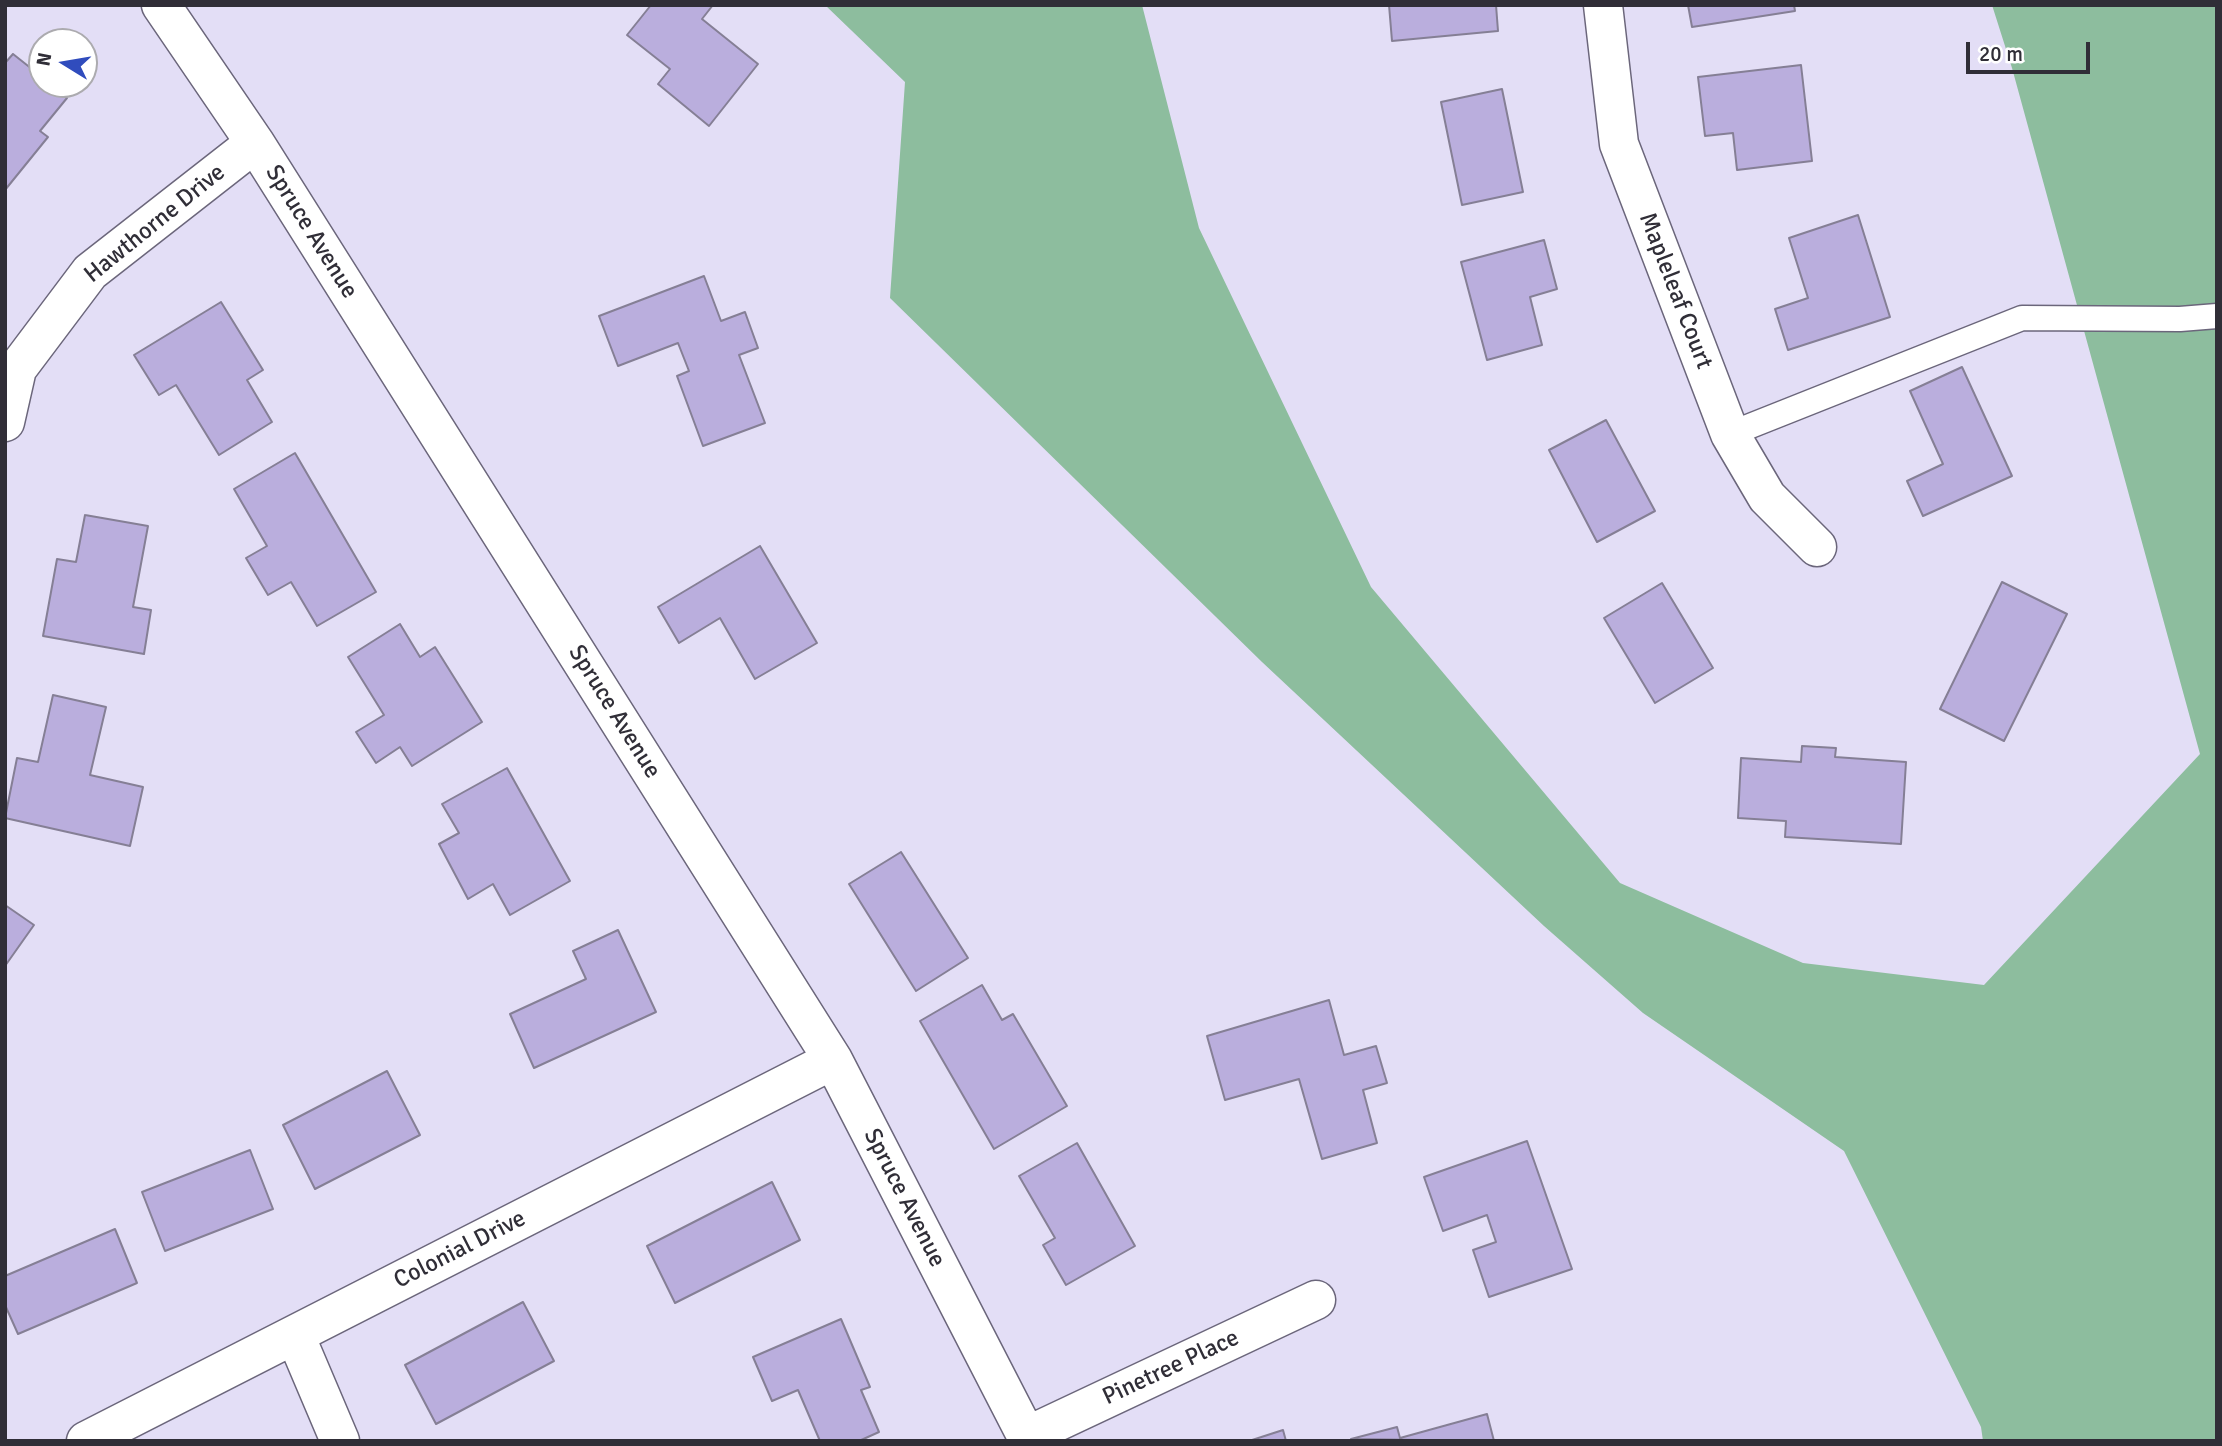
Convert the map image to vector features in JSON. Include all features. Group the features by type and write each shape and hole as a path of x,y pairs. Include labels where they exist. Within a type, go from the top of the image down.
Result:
{"street":[{"name":"Spruce Avenue","path":"161,5 255,143 833,1060 1028,1438"},
{"name":"Mapleleaf Court","path":"1603,5 1619,144 1730,434 1768,497 1817,547"},
{"name":"Hawthorne Drive","path":"5,422 17,369 90,272 255,143"},
{"name":"Colonial Drive","path":"86,1441 833,1060"},
{"name":"Pinetree Place","path":"1028,1438 1316,1300"},
{"path":"295,1335 340,1441"}],"lane":[{"path":"1730,434 2022,318 2180,319 2217,316"}],"green space":[{"path":"825,5 1142,5 1199,228 1371,587 1620,883 1803,963 1984,985 2200,754 2012,68 1992,5 2217,5 2217,1441 1983,1441 1981,1427 1844,1151 1643,1013 1544,926 1262,662 890,298 905,82"}],"building":[{"path":"651,5 713,5 702,19 758,64 709,126 658,84 670,69 627,35"},
{"path":"1389,5 1496,5 1498,31 1392,41"},
{"path":"1688,5 1794,5 1795,11 1692,27"},
{"path":"13,54 28,66 28,98 67,98 40,131 48,137 5,190 5,63"},
{"path":"1801,65 1812,161 1737,170 1733,133 1705,136 1698,77"},
{"path":"1502,89 1523,192 1462,205 1441,102"},
{"path":"1858,215 1890,317 1788,350 1775,309 1808,298 1789,238"},
{"path":"1544,240 1557,289 1530,297 1542,345 1487,360 1461,262"},
{"path":"704,276 721,321 745,312 758,348 739,355 765,423 703,446 677,376 689,371 678,343 618,366 599,316"},
{"path":"221,302 263,370 247,380 272,422 219,455 176,385 159,395 134,355"},
{"path":"1962,367 2012,476 1923,516 1907,481 1943,464 1910,391"},
{"path":"1606,420 1655,511 1597,542 1549,450"},
{"path":"295,453 376,592 317,626 291,582 268,595 246,558 267,546 234,489"},
{"path":"85,515 148,526 133,607 151,610 144,654 43,636 57,559 76,562"},
{"path":"760,546 817,643 755,679 720,618 679,643 658,607"},
{"path":"2002,582 2067,614 2004,741 1940,709"},
{"path":"1662,583 1713,668 1655,703 1604,618"},
{"path":"400,624 420,657 435,647 482,722 412,766 400,747 376,763 356,732 384,715 348,657"},
{"path":"53,695 106,707 90,775 143,787 130,846 5,818 17,758 38,762"},
{"path":"1802,746 1836,748 1835,757 1906,762 1901,844 1785,837 1786,821 1738,818 1741,758 1801,762"},
{"path":"507,768 570,881 510,915 493,884 468,899 439,844 459,833 442,804"},
{"path":"901,852 968,958 916,991 849,884"},
{"path":"5,905 34,925 5,966"},
{"path":"618,930 656,1012 534,1068 510,1014 586,979 573,951"},
{"path":"982,985 1002,1020 1013,1014 1067,1106 994,1149 920,1021"},
{"path":"1329,1000 1344,1055 1376,1046 1387,1083 1363,1090 1377,1143 1322,1159 1299,1079 1225,1100 1207,1036"},
{"path":"387,1071 420,1135 315,1189 283,1125"},
{"path":"1527,1141 1572,1269 1489,1297 1473,1250 1496,1242 1487,1215 1443,1231 1424,1177"},
{"path":"1077,1143 1135,1246 1066,1285 1043,1245 1055,1238 1019,1176"},
{"path":"250,1150 273,1209 165,1251 142,1192"},
{"path":"772,1182 800,1240 675,1303 647,1246"},
{"path":"115,1229 137,1283 18,1334 5,1305 5,1276"},
{"path":"523,1302 554,1361 436,1424 405,1365"},
{"path":"841,1319 870,1387 861,1390 879,1432 859,1441 820,1441 798,1390 772,1401 753,1357"},
{"path":"1487,1414 1494,1441 1351,1439 1397,1427 1400,1438"},
{"path":"1283,1430 1286,1441 1249,1441"}]}
